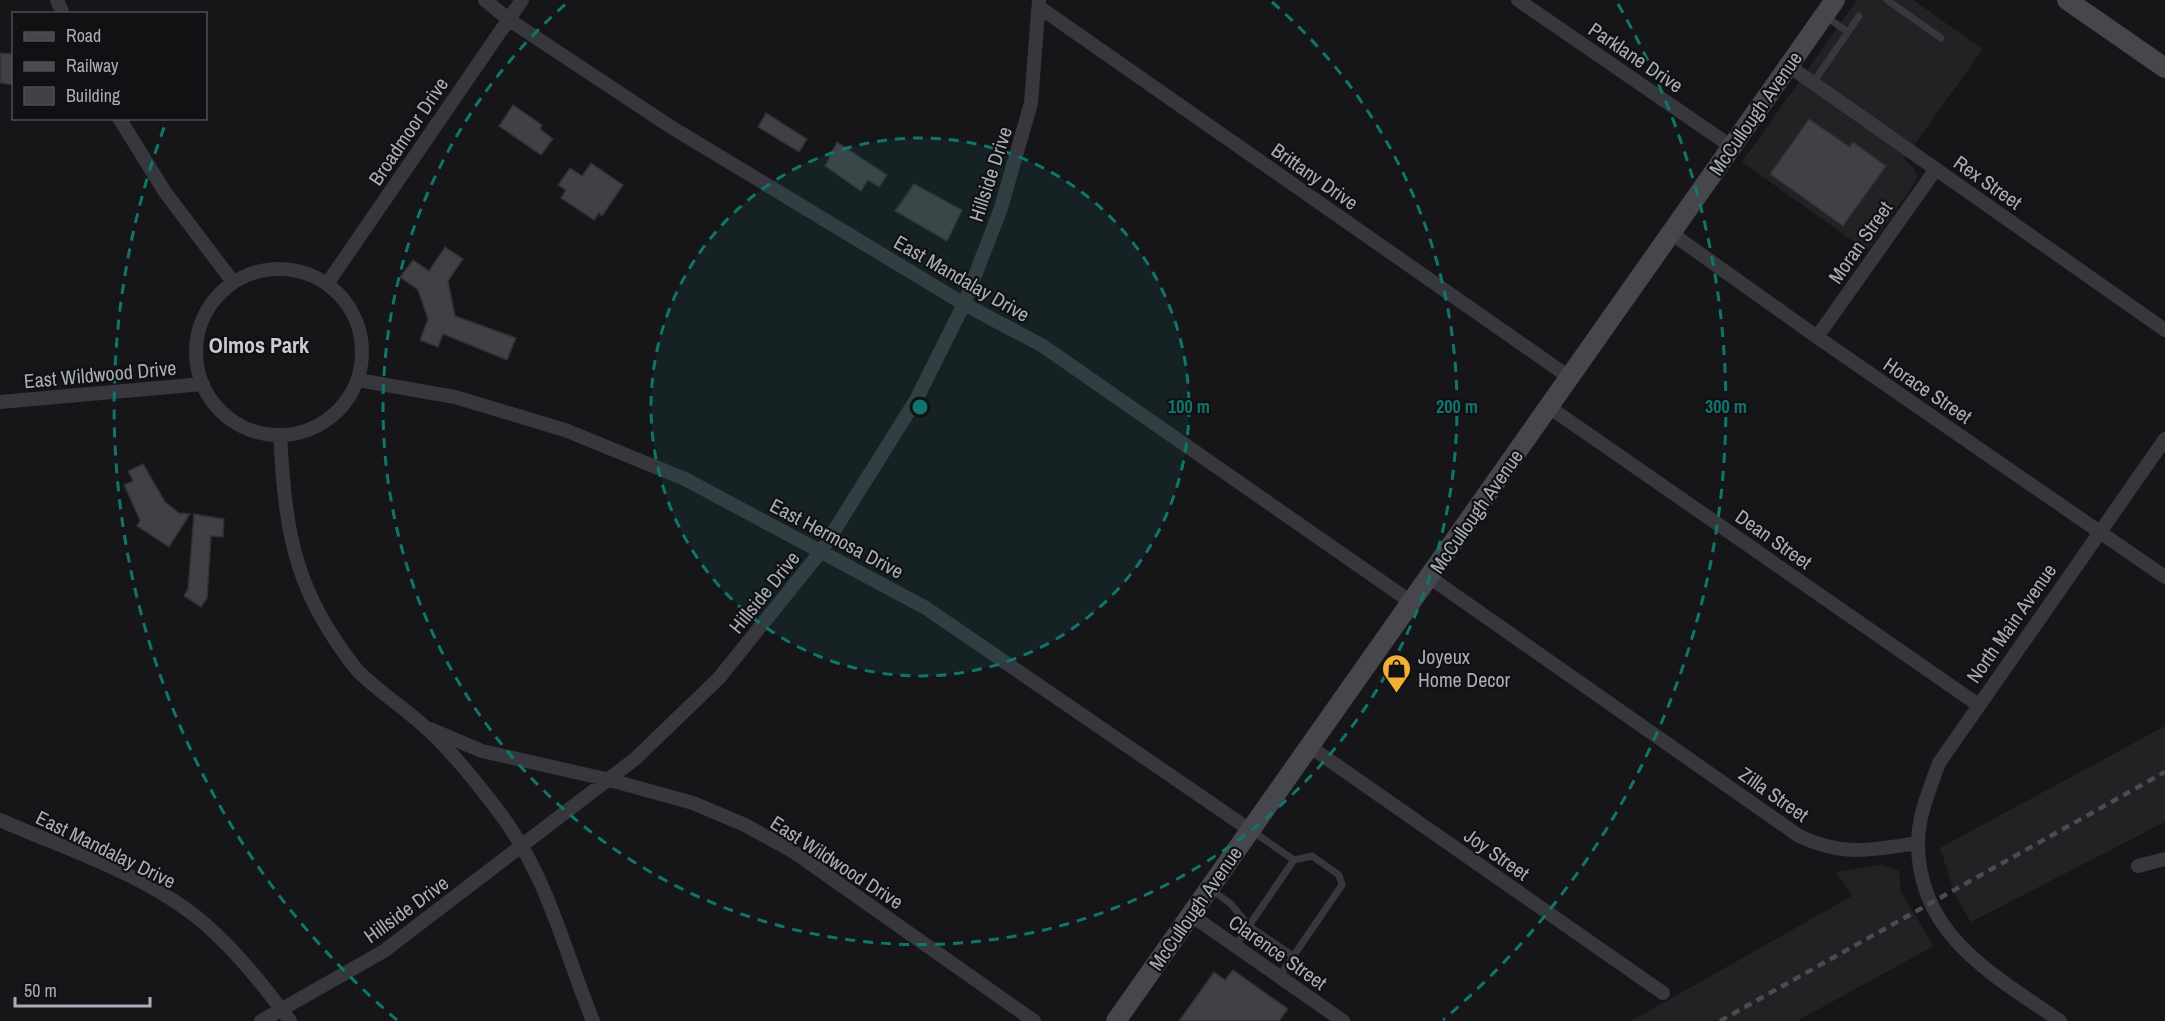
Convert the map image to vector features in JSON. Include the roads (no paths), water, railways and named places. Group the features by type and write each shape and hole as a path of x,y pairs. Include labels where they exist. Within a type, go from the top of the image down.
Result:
{"main road":[{"path":"2067,0 2165,68"},
{"name":"McCullough Avenue","path":"1116,1021 1829,8"}],"street":[{"name":"East Mandalay Drive","path":"485,0 508,19 671,127 964,304 1043,346 1411,602"},
{"name":"Broadmoor Drive","path":"327,284 522,0"},
{"name":"Parklane Drive","path":"1518,0 1732,147"},
{"name":"Hillside Drive","path":"261,1021 286,1016 384,951 610,780 719,678 822,550 916,400 964,304 1001,208 1031,103 1039,4"},
{"name":"Brittany Drive","path":"1039,4 1569,377"},
{"name":"Rex Street","path":"1789,66 2165,330"},
{"path":"120,120 165,192 233,282"},
{"name":"Moran Street","path":"1816,337 1936,169"},
{"name":"Horace Street","path":"1671,233 1816,337 2165,577"},
{"path":"273,268 301,271 327,284 346,302 359,326 363,353 358,380 349,398 328,420 300,433 280,435 252,431 239,425 218,408 203,384 196,356 200,328 207,310 233,282 273,268"},
{"name":"East Hermosa Drive","path":"358,380 455,397 565,430 685,479 822,550 926,608 1250,830"},
{"name":"East Wildwood Drive","path":"0,402 203,384"},
{"name":"Dean Street","path":"1549,407 1977,704"},
{"name":"East Wildwood Drive","path":"280,435 287,528 294,558 325,625 360,673 426,727 496,807 523,846 555,912 593,1021"},
{"name":"North Main Avenue","path":"1918,843 1923,812 1939,763 1977,704 2165,439"},
{"name":"Zilla Street","path":"1429,577 1799,836 1840,851 1860,852 1918,843"},
{"name":"East Wildwood Drive","path":"426,727 482,751 610,780 693,803 745,825 794,852 1034,1021"},
{"name":"Joy Street","path":"1309,746 1664,993"},
{"name":"East Mandalay Drive","path":"0,820 115,870 158,892 203,923 243,960 286,1016"},
{"path":"1918,843 1923,879 1935,914 1950,936 1976,963 2060,1021"},
{"path":"2138,866 2165,859"},
{"name":"Clarence Street","path":"1191,915 1343,1021"}],"lane":[{"path":"1887,0 1941,38"},
{"path":"1829,8 1848,32"},
{"path":"1813,83 1859,16"},
{"path":"1250,830 1294,860"},
{"path":"1235,946 1294,860 1312,856 1340,875 1342,885 1279,977"},
{"path":"1209,888 1231,904 1249,926 1293,956"}],"railway":[{"path":"1720,1021 2165,772"}],"place":[{"name":"Joyeux Home Decor","path":"1397,694"}],"district":[{"name":"Olmos Park","path":"259,345"}]}
